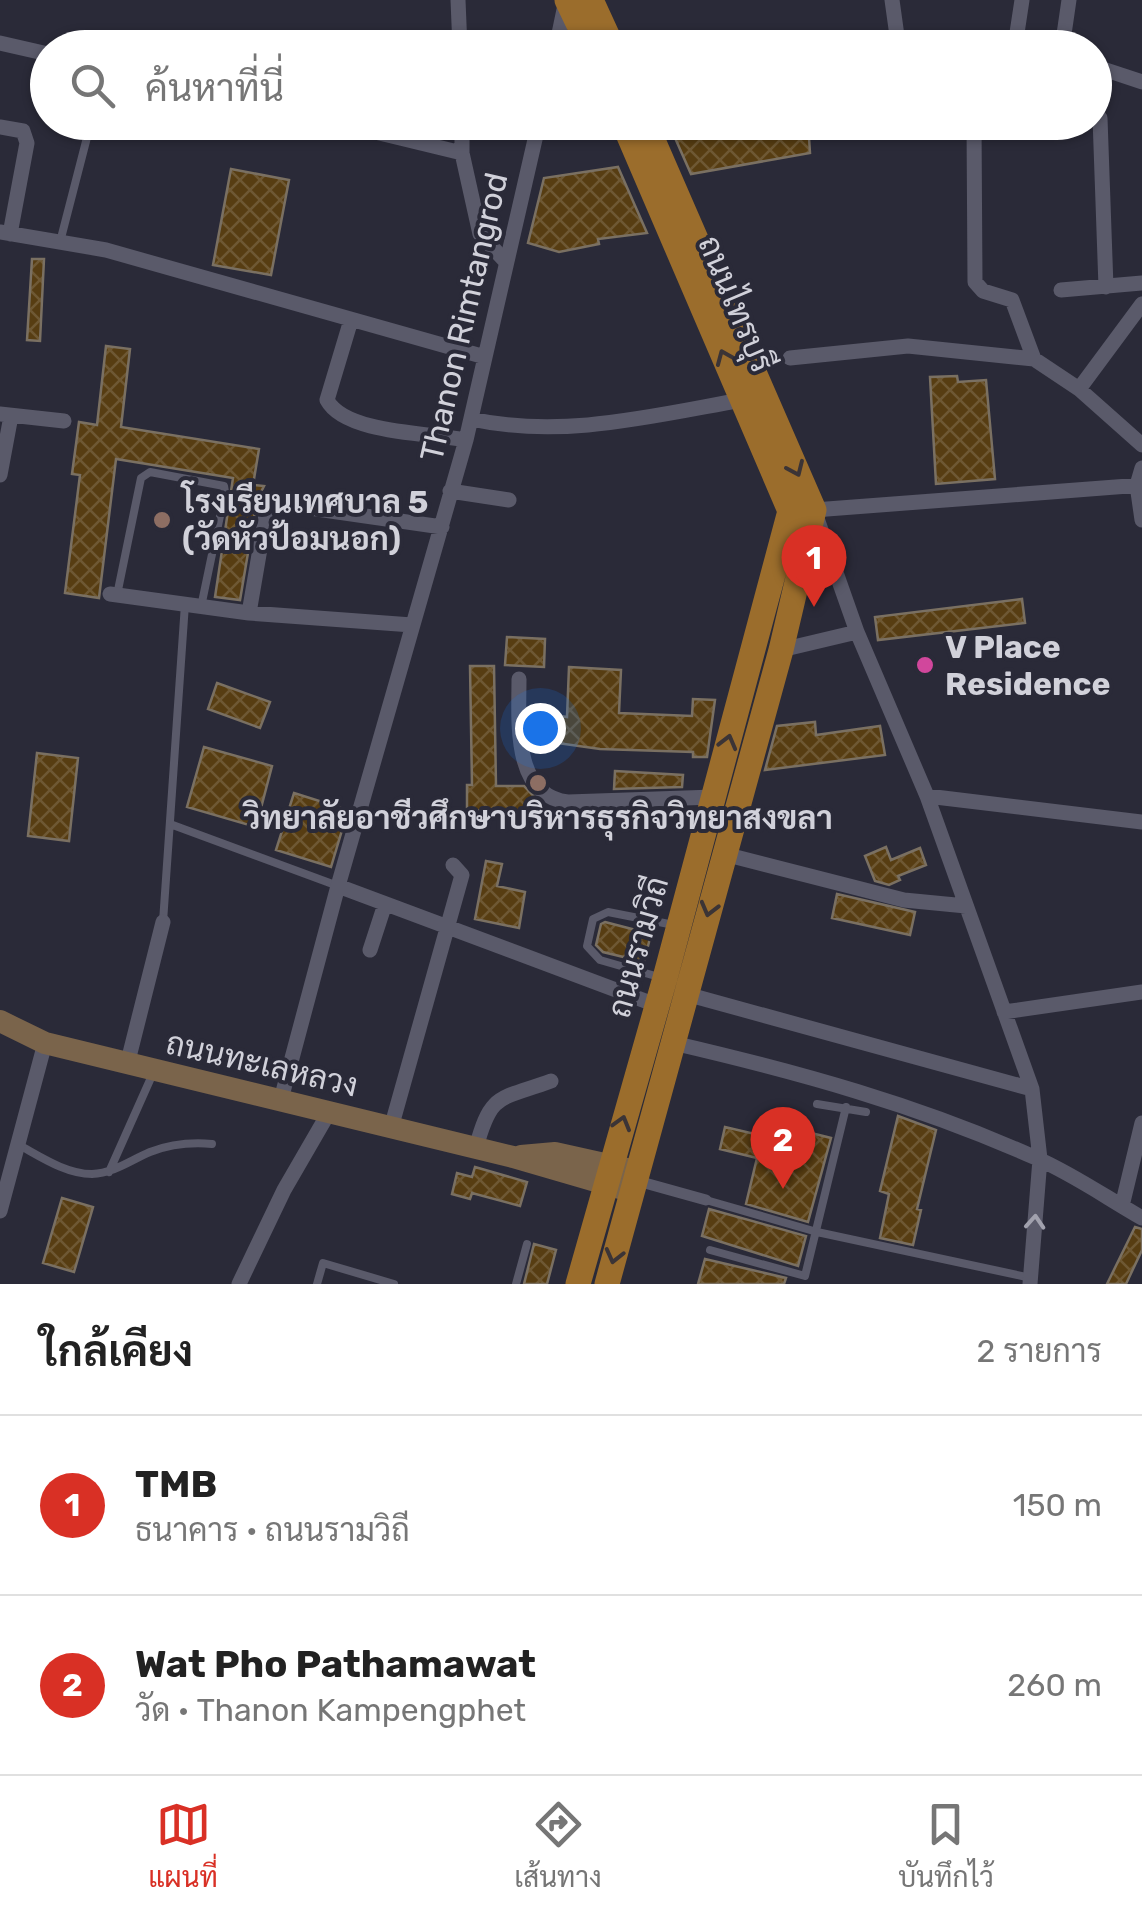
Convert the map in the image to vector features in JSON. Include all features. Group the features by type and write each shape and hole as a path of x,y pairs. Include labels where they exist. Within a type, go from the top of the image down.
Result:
{"main road":[{"path":"567,0 581,30"},
{"path":"591,0 605,30"},
{"name":"ถนนไทรบุรี","path":"631,140 742,400 802,510"},
{"name":"ถนนไทรบุรี","path":"652,140 802,510"},
{"name":"ถนนรามวิถี","path":"607,1284 781,650 807,539 802,510"},
{"name":"ถนนรามวิถี","path":"578,1284 714,797 802,510"},
{"name":"ถนนทะเลหลวง","path":"0,1021 45,1043 128,1065 513,1157 634,1181"}],"street":[{"path":"458,0 459,30"},
{"path":"560,30 567,0"},
{"path":"892,0 896,30"},
{"path":"1019,30 1022,0"},
{"path":"1065,30 1069,0"},
{"path":"0,42 30,50"},
{"path":"1112,72 1142,82"},
{"path":"0,127 23,131 26,143 5,233 106,250 485,357"},
{"path":"408,140 462,153"},
{"path":"462,140 480,234 506,262"},
{"name":"Thanon Rimtangrod","path":"280,1103 466,440 536,140"},
{"path":"974,140 975,282 983,291 1012,300 1034,359"},
{"path":"1101,140 1106,288"},
{"path":"1061,290 1142,284"},
{"path":"1079,389 1142,304"},
{"path":"351,320 327,400 337,414 418,436 433,433 466,440"},
{"path":"790,358 908,346 1034,359 1079,389 1142,446"},
{"path":"471,419 510,428 592,427 742,400"},
{"path":"0,474 5,415 64,421"},
{"path":"1142,468 1142,520"},
{"path":"1031,1281 1040,1159 1032,1089 927,796 847,604 802,510 1140,485"},
{"path":"450,491 510,500"},
{"path":"249,612 268,502 442,527"},
{"path":"807,539 847,604"},
{"path":"113,594 249,612 412,625"},
{"path":"781,650 857,632"},
{"path":"519,679 520,739 528,776 548,796 568,802 714,797"},
{"path":"927,796 1142,822"},
{"path":"724,854 904,900 966,906"},
{"path":"392,1128 462,876 453,865"},
{"path":"338,886 656,1005"},
{"path":"370,950 385,904"},
{"path":"128,1065 164,922"},
{"path":"1004,1012 1142,992"},
{"path":"686,994 1032,1089"},
{"path":"0,1210 45,1043"},
{"path":"673,1043 810,1075 956,1125 1040,1159 1142,1218"},
{"path":"476,1148 492,1104 551,1081"},
{"path":"239,1284 284,1190 328,1114"},
{"path":"1122,1206 1142,1124"},
{"path":"634,1181 706,1200"}],"lane":[{"path":"60,242 86,140"},
{"path":"113,594 142,478 150,472 224,486 226,492 193,606 164,922"},
{"path":"170,824 338,886"},
{"path":"665,978 600,960 587,946 593,920 608,912 678,926"},
{"path":"109,1172 154,1071"},
{"path":"817,1104 866,1112"},
{"path":"710,1250 804,1276 846,1107"},
{"path":"18,1145 57,1166 88,1174 109,1172 153,1151 187,1142 212,1144"},
{"path":"706,1200 817,1232 1031,1281"},
{"path":"516,1284 527,1244"},
{"path":"317,1284 323,1264 394,1284"}],"building":[{"path":"676,140 809,140 810,153 691,174"},
{"path":"618,167 647,233 598,239 599,244 559,252 528,243 544,178"},
{"path":"231,169 289,180 271,275 213,265"},
{"path":"32,259 44,259 40,341 27,340"},
{"path":"106,346 130,349 121,427 259,449 253,485 264,486 257,500 240,600 215,597 233,478 116,459 99,598 65,593 80,475 72,474 79,422 97,425"},
{"path":"957,376 958,382 986,380 995,479 936,484 930,377"},
{"path":"1022,599 1025,623 878,640 875,617"},
{"path":"507,637 545,639 544,667 505,665"},
{"path":"470,666 494,666 496,786 524,786 539,802 538,812 467,810 467,785 472,785"},
{"path":"569,667 621,670 619,713 692,716 693,699 715,700 707,757 693,757 693,752 600,749 557,743 560,716 567,717"},
{"path":"217,683 270,702 260,728 208,709"},
{"path":"815,722 816,735 880,726 885,755 765,770 777,726"},
{"path":"204,747 272,766 256,827 187,807"},
{"path":"37,753 78,758 69,841 28,836"},
{"path":"615,771 683,775 682,787 614,789"},
{"path":"294,793 348,810 331,867 276,850"},
{"path":"886,847 891,860 920,848 926,865 898,876 900,880 889,885 875,881 865,856"},
{"path":"486,861 502,864 497,886 525,892 519,928 475,919"},
{"path":"837,894 915,912 910,935 832,918"},
{"path":"605,922 651,934 644,962 603,952 596,945"},
{"path":"898,1116 936,1130 917,1209 921,1210 913,1245 880,1238 889,1194 880,1191"},
{"path":"783,1126 831,1138 808,1222 746,1204 757,1158 720,1149 725,1127 759,1135 760,1128 781,1133"},
{"path":"475,1167 527,1182 520,1206 472,1193 470,1199 452,1194 457,1173 472,1177"},
{"path":"62,1198 93,1207 74,1272 43,1263"},
{"path":"709,1209 806,1236 798,1266 702,1236"},
{"path":"1135,1227 1142,1229 1142,1250 1126,1284 1107,1284"},
{"path":"534,1244 556,1250 547,1284 524,1284"},
{"path":"705,1259 786,1278 784,1284 698,1284"}],"place":[{"name":"โรงเรียนเทศบาล 5 (วัดหัวป้อมนอก)","path":"162,520"},
{"name":"TMB","path":"814,607"},
{"name":"V Place Residence","path":"925,665"},
{"name":"วิทยาลัยอาชีวศึกษาบริหารธุรกิจวิทยาสงขลา","path":"538,783"},
{"name":"Wat Pho Pathamawat","path":"783,1189"}]}
